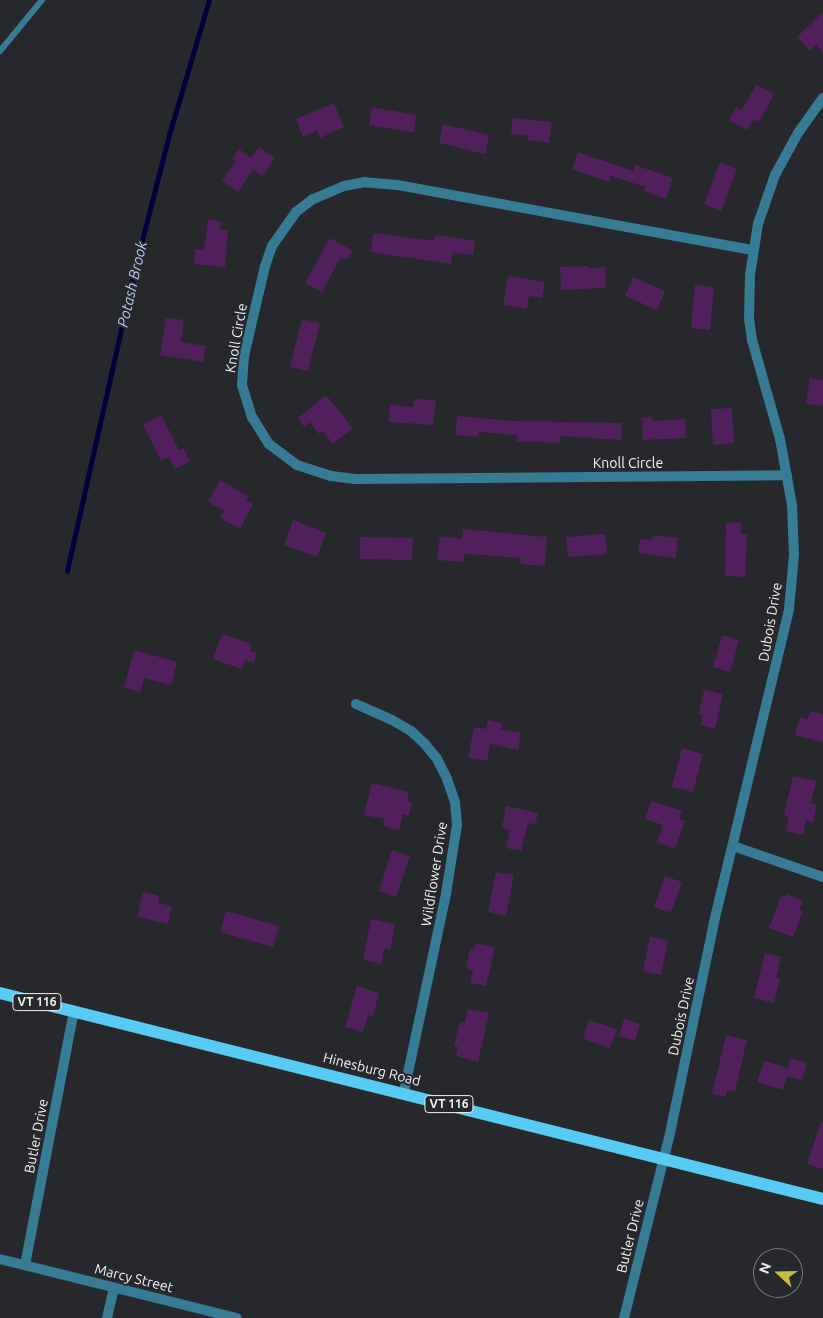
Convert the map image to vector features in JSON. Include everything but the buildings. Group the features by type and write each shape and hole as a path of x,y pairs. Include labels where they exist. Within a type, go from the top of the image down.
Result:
{"main road":[{"name":"Hinesburg Road","path":"0,993 404,1092 663,1160 823,1199"}],"street":[{"name":"Dubois Drive","path":"663,1160 733,846 789,609 794,532 788,475 780,439 752,340 749,299 752,250 765,200 775,175 798,133 823,98"},
{"name":"Knoll Circle","path":"752,250 396,185 365,182 344,186 304,205 289,220 272,246 265,266 244,356 242,385 252,417 269,444 297,465 331,476 355,478 788,475"},
{"name":"Wildflower Drive","path":"356,704 392,720 411,732 424,744 448,779 455,802 457,825 446,894 404,1092"},
{"path":"733,846 823,877"},
{"name":"Butler Drive","path":"25,1265 74,1011"},
{"name":"Butler Drive","path":"624,1318 663,1160"},
{"name":"Marcy Street","path":"0,1259 237,1318"},
{"path":"107,1318 114,1288"}],"lane":[{"path":"0,50 42,0"}],"waterway":[{"name":"Potash Brook","path":"67,571 132,280 169,135 209,0"}]}
